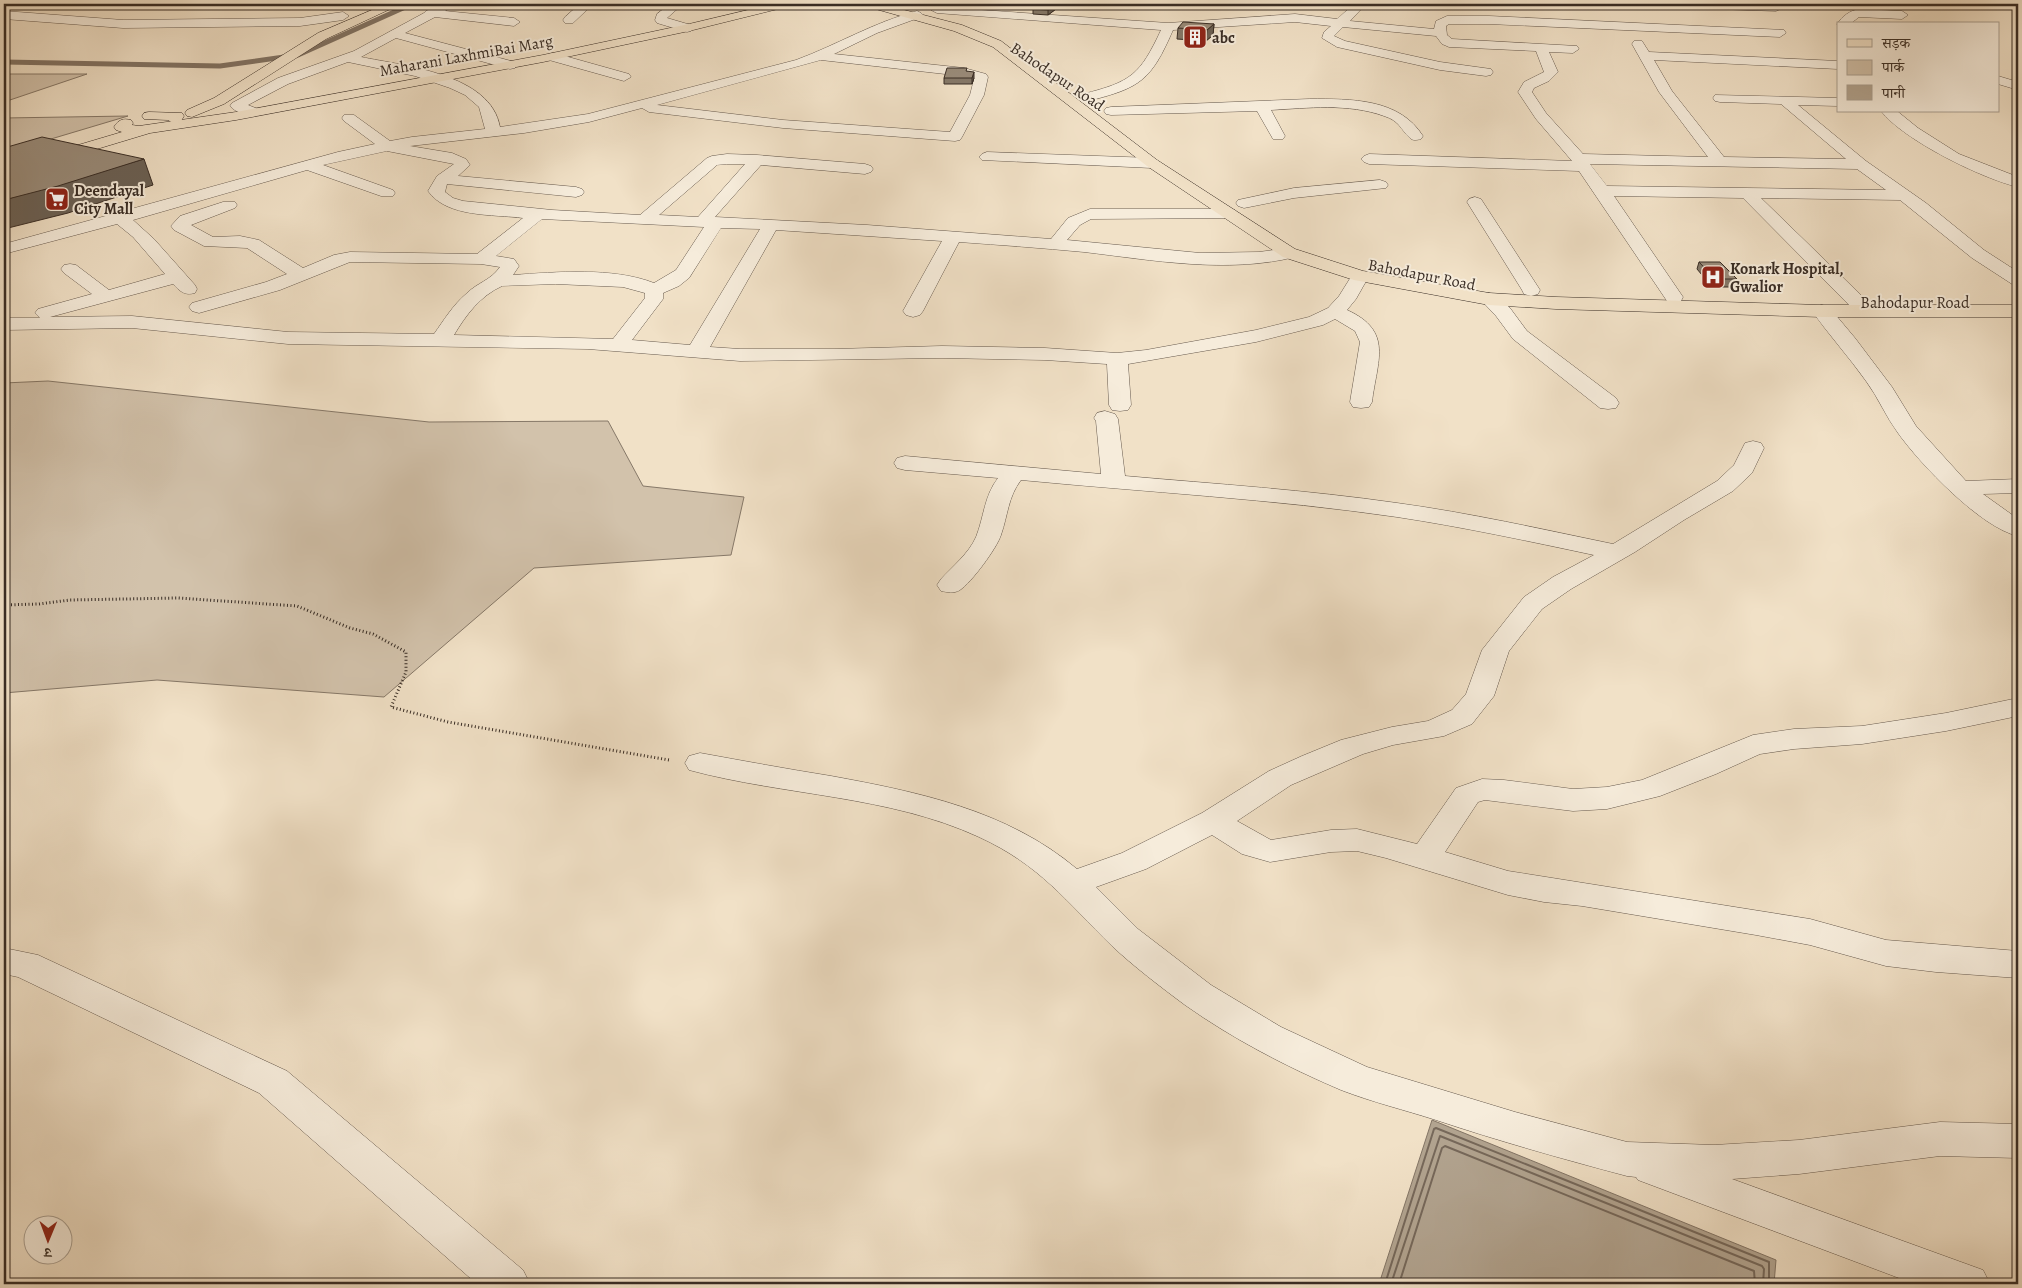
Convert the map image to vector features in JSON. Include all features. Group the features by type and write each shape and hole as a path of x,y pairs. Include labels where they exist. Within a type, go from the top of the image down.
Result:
{"main road":[{"path":"343,21 374,4"},
{"path":"343,21 395,4"},
{"name":"Maharani LaxhmiBai Marg","path":"149,122 253,112 554,57 786,4"},
{"path":"869,4 928,13 997,44 1152,162 1236,205 1293,241 1360,276 1489,299 1566,304 1822,311 2018,311"},
{"name":"Bahodapur Road","path":"897,4 972,26 1004,40 1052,69"},
{"name":"Maharani LaxhmiBai Marg","path":"4,159 126,123 175,120 219,101 267,72 343,21"},
{"path":"296,35 329,22"},
{"name":"Maharani LaxhmiBai Marg","path":"4,172 149,122 200,97 279,48"},
{"name":"Bahodapur Road","path":"1075,85 1088,97 1126,122"},
{"name":"Bahodapur Road","path":"1293,241 1368,264 1489,287 1674,297 1857,302 2018,303"}],"street":[{"path":"253,112 237,106 283,81 347,58 450,4"},
{"path":"569,20 587,4"},
{"path":"677,4 661,16 660,20 687,28"},
{"path":"4,248 120,218 307,165 387,146 580,120 640,106 771,72 820,56 873,30 955,4"},
{"path":"1360,4 1328,35 1331,41 1440,66 1486,72"},
{"path":"1660,4 1776,8"},
{"path":"1845,22 1850,17 1859,13 1906,18 1889,4"},
{"path":"1151,26 1154,11"},
{"path":"430,13 514,22"},
{"path":"928,13 1168,27 1233,24 1282,18 1440,33"},
{"path":"122,26 136,14"},
{"path":"4,15 122,26 343,21"},
{"path":"1573,49 1449,43 1444,41 1440,33 1440,24 1447,20 1780,32"},
{"path":"4,21 122,26 259,27 284,30 296,35"},
{"path":"315,21 343,21"},
{"path":"1088,97 1122,88 1143,74 1153,62 1168,27"},
{"path":"1622,27 1637,43 1666,92 1720,161"},
{"path":"393,34 510,65"},
{"path":"1541,48 1551,72 1549,76 1530,84 1524,92 1532,106 1581,162 1674,297"},
{"path":"640,106 717,118 955,137 977,95 981,77 964,72 820,56"},
{"path":"1644,56 1837,65"},
{"path":"554,57 624,78"},
{"path":"347,58 436,78 470,92 481,100 488,109 493,132"},
{"path":"1721,70 1837,75"},
{"path":"2000,80 2018,79"},
{"path":"2000,81 2018,86"},
{"path":"1720,98 1837,102"},
{"path":"1784,100 1861,164 1978,254 2018,280"},
{"path":"1111,111 1344,104 1373,108 1390,113 1403,120 1416,136"},
{"path":"1262,106 1278,136"},
{"path":"1889,112 1913,131 1954,157 2018,182"},
{"path":"350,118 387,146 452,158 461,162 462,165 458,170 443,179 437,186 436,191 442,199 454,204 538,214 953,237 1056,244 1185,258 1226,260 1258,258 1293,241"},
{"path":"986,157 1152,162"},
{"path":"1369,158 1861,164"},
{"path":"644,220 712,161 727,159 757,160 865,169"},
{"path":"654,290 672,282 683,274 708,222 757,160"},
{"path":"307,165 331,175 387,193"},
{"path":"260,195 331,175"},
{"path":"443,179 576,192"},
{"path":"1056,244 1072,223 1081,216 1090,214 1236,205 1311,191 1380,185"},
{"path":"218,190 247,199 186,220 180,226 210,242 240,241 253,244 302,275"},
{"path":"1602,191 1903,195"},
{"path":"1748,194 1857,302"},
{"path":"1475,202 1531,290"},
{"path":"480,259 538,214"},
{"path":"120,218 144,237 176,278 190,291 198,302 200,330"},
{"path":"697,352 770,226"},
{"path":"913,311 953,237"},
{"path":"198,307 244,295 350,257 480,259 508,263 510,266 499,281"},
{"path":"70,269 106,296"},
{"path":"4,324 132,322 288,338 619,344 697,352 774,355 942,352 1045,354 1117,358 1146,356 1256,336 1316,322 1335,312 1346,299 1360,276"},
{"path":"4,324 176,278"},
{"path":"440,341 456,318 481,290 490,283 499,281 580,279 629,282 647,286 654,290"},
{"path":"619,344 654,299 654,290"},
{"path":"1489,299 1503,312 1520,335 1608,402"},
{"path":"1822,311 1848,342 1881,387 1907,430 1960,488 1990,512 2018,529"},
{"path":"1335,312 1362,325 1369,335 1370,342 1361,402"},
{"path":"1114,482 1107,419 1113,411 1117,358"},
{"path":"1072,883 1134,861 1213,821 1280,778 1313,762 1352,747 1392,736 1434,729 1462,717 1480,696 1496,650 1532,602 1725,486 1744,468 1753,448"},
{"path":"905,463 1308,499 1397,510 1509,529 1616,552"},
{"path":"950,585 982,550 989,535 995,508 1003,488 1015,473"},
{"path":"1960,488 2018,486"},
{"path":"1425,857 1467,795 1482,788 1573,800 1608,798 1649,789 1705,767 1753,745 1794,739 1862,735 1946,722 2018,707"},
{"path":"700,763 904,800 951,814 990,829 1029,849 1072,883 1126,938 1190,990 1268,1038 1356,1079 1515,1129 1627,1159 1968,1284"},
{"path":"1213,821 1254,846 1270,851 1291,850 1331,841 1357,840 1425,857 1508,883 1544,890 1582,894 1801,930 1886,953 2018,965"},
{"path":"4,961 25,965 273,1082 508,1284"},
{"path":"1627,1159 1714,1164 1800,1157 1940,1139 2018,1141"}],"path":[{"path":"4,605 39,604 70,600 178,598 297,606 350,628 373,634 406,652 406,672 391,707 448,722 658,758 700,763"}],"green space":[{"path":"4,74 87,74 4,102"},
{"path":"128,116 4,153 4,118"},
{"path":"48,381 429,422 608,421 643,486 744,497 731,555 534,568 384,697 157,680 4,693 4,383"}],"water":[{"path":"1432,1120 1776,1260 1774,1284 1379,1284"}],"building":[{"path":"1039,4 1056,4 1048,10 1033,9"},
{"path":"1183,22 1214,24 1207,30 1178,28"},
{"path":"947,68 967,68 966,71 974,72 972,78 944,78"},
{"path":"42,137 144,159 58,186 4,200 4,148"},
{"path":"1699,262 1720,262 1737,279 1715,279"}],"waterway":[{"path":"4,62 220,66 298,55 412,4"}],"place":[{"name":"abc","path":"1195,37"},
{"name":"Deendayal City Mall","path":"57,199"},
{"name":"Konark Hospital, Gwalior","path":"1713,277"}]}
